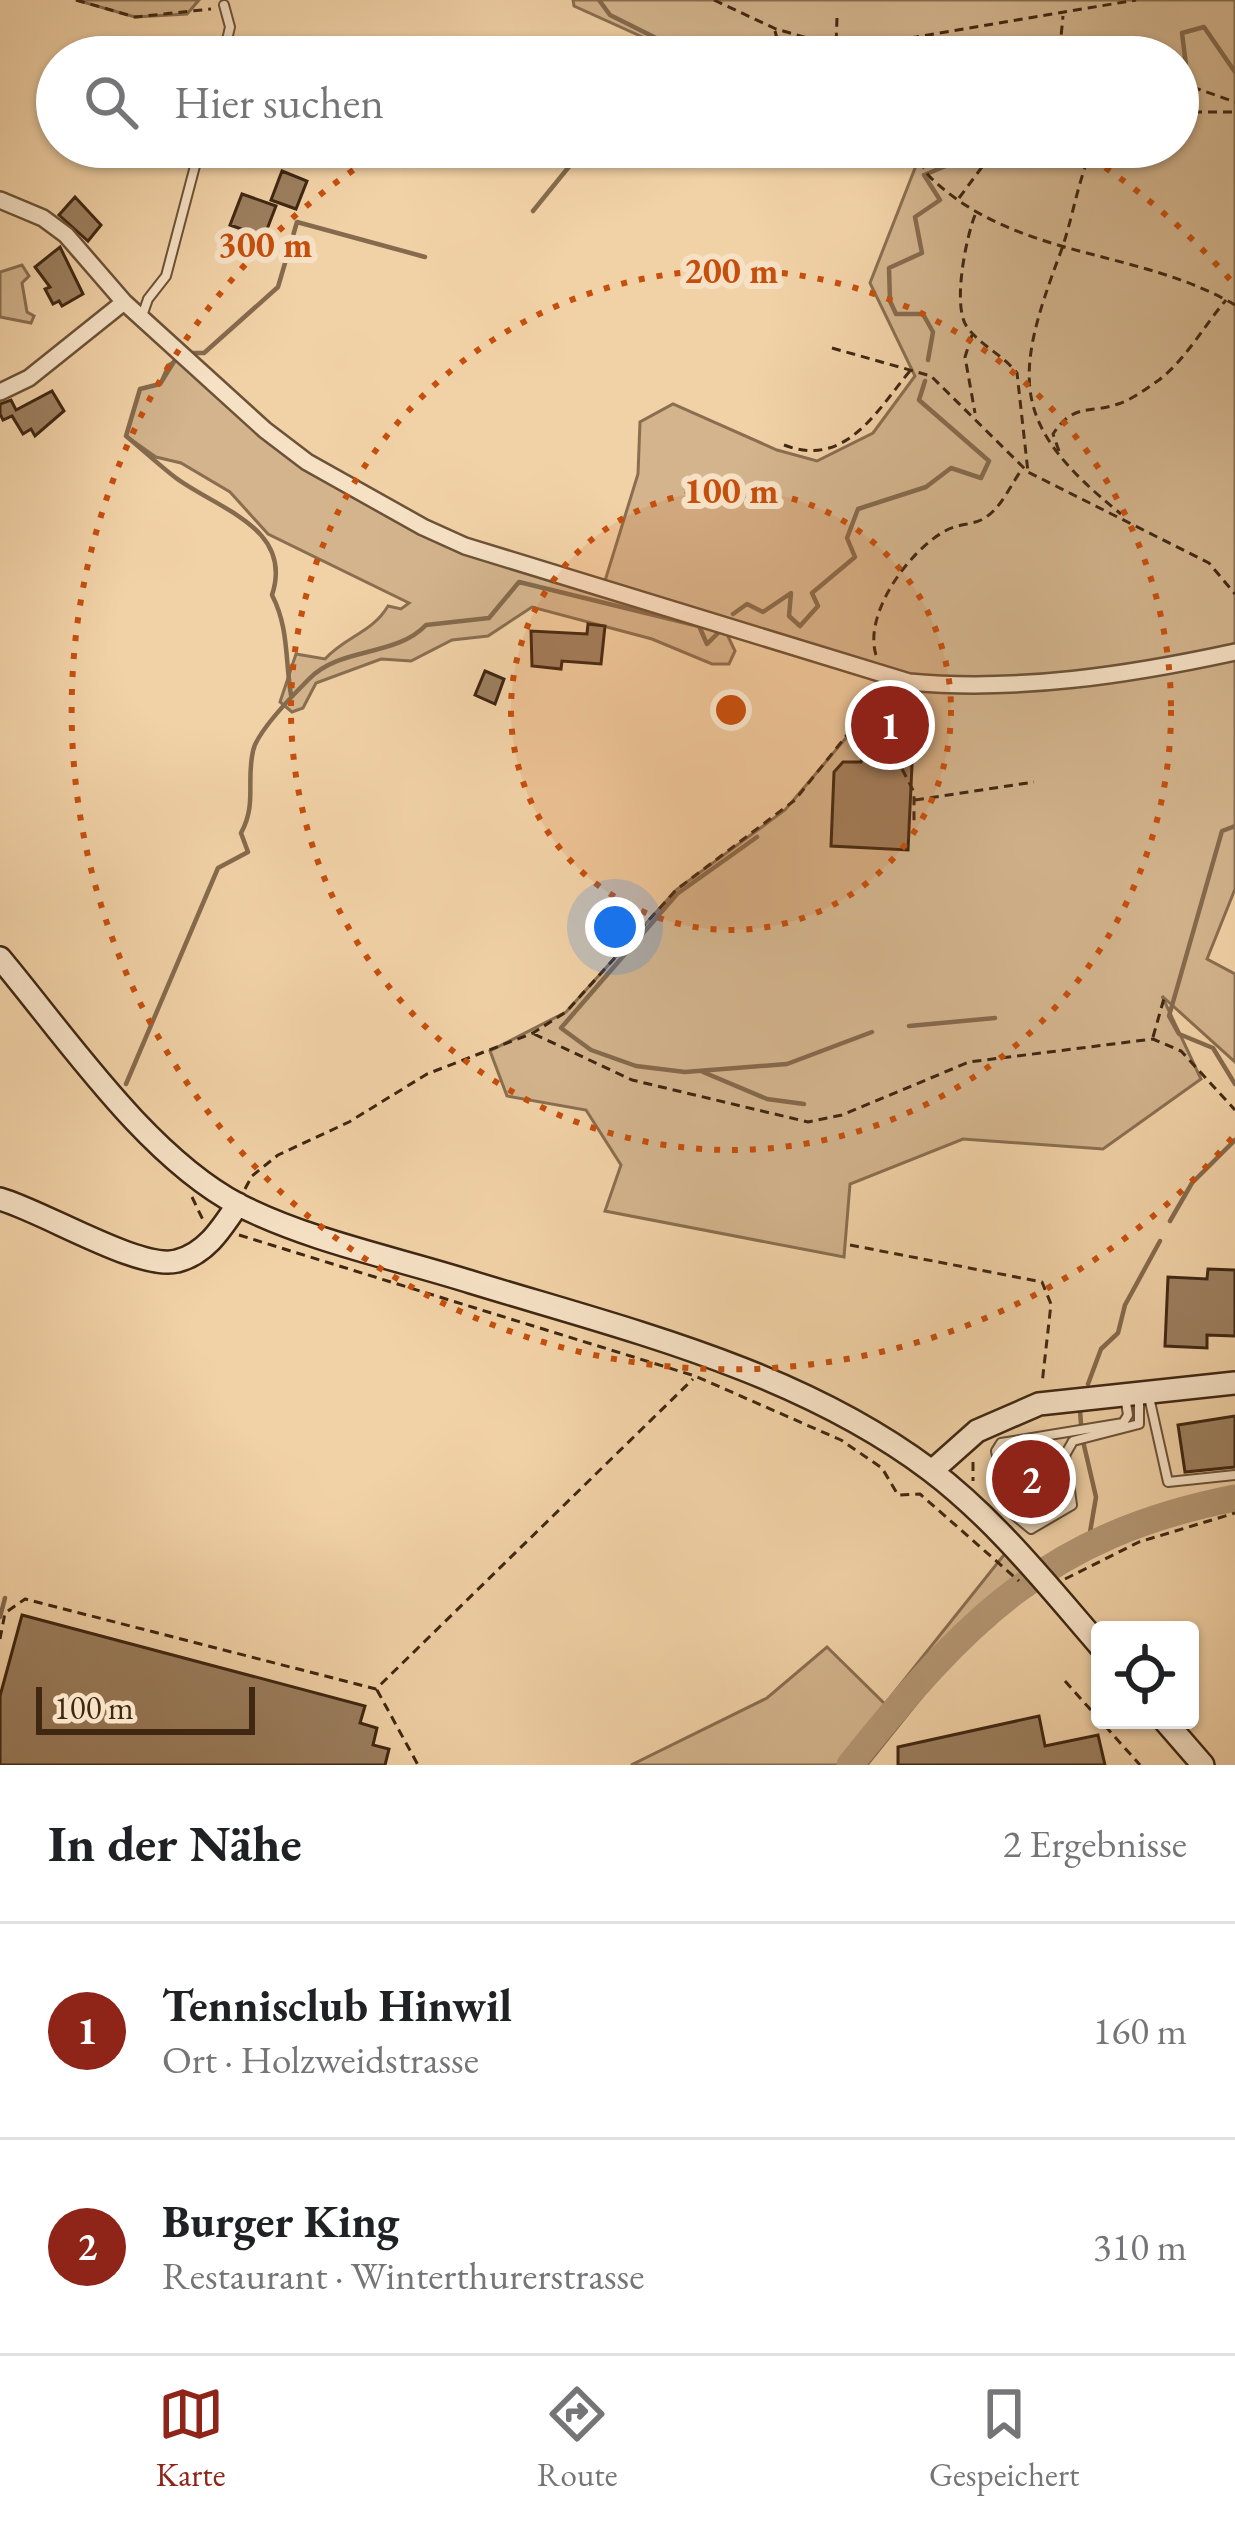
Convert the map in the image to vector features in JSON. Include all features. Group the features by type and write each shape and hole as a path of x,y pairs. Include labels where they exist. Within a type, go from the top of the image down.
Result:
{"main road":[{"path":"0,958 158,1142 238,1204 759,1376 846,1416 932,1471 1015,1565 1052,1580 1091,1634"},
{"path":"0,1199 38,1210 145,1259 174,1263 200,1252 238,1204"},
{"path":"932,1471 977,1431 1039,1404 1235,1383"},
{"path":"1172,1729 1203,1765"}],"street":[{"path":"0,200 43,218 66,235 141,319 308,461 465,546 909,682 971,685 1103,676 1235,652"},
{"path":"0,392 29,378 124,302"}],"lane":[{"path":"224,4 228,36"},
{"path":"141,319 150,295 166,276 194,168"},
{"path":"1137,1394 1139,1424 1072,1441 1066,1455 1072,1505 1031,1529 1007,1509 996,1451 1001,1443 1123,1423 1137,1394"},
{"path":"1137,1394 1168,1482 1235,1475"}],"path":[{"path":"76,0 151,18 224,4"},
{"path":"714,0 801,36"},
{"path":"925,36 1136,0"},
{"path":"1060,36 1063,14"},
{"path":"836,36 837,18"},
{"path":"776,29 778,36"},
{"path":"1199,89 1235,102"},
{"path":"1199,112 1235,112"},
{"path":"924,168 976,213 1062,249 1167,272 1235,305"},
{"path":"959,198 981,168"},
{"path":"1087,168 1034,324 1026,373 1035,412 1062,459 1126,518"},
{"path":"238,1204 252,1176 278,1155 349,1122 428,1074 532,1033 598,980 676,890 795,800 863,718 882,676 873,643 895,581 943,532 978,522 998,506 1025,470 1018,375 964,321 964,252 976,213"},
{"path":"1062,459 1053,434 1058,426 1091,405 1113,406 1132,398 1164,376 1226,300"},
{"path":"973,334 965,357 975,417"},
{"path":"832,348 945,384 1025,470 1209,563 1235,594"},
{"path":"784,445 826,448 858,434 911,370"},
{"path":"909,682 900,765 914,801 914,823"},
{"path":"914,801 1034,782"},
{"path":"1153,1039 1165,995"},
{"path":"532,1033 632,1080 808,1122 842,1115 969,1062 1153,1039 1181,1051 1233,1108"},
{"path":"189,1193 200,1219 221,1230 695,1376 841,1440 882,1468 898,1495 920,1494 1015,1565"},
{"path":"850,1245 1042,1282 1052,1304 1039,1404"},
{"path":"376,1689 695,1376"},
{"path":"972,1464 979,1489"},
{"path":"1052,1580 1070,1579 1138,1542 1235,1513"},
{"path":"0,1639 5,1613 25,1599 376,1689 418,1765"},
{"path":"1065,1682 1140,1765"}],"shaded area":[{"path":"76,0 199,0 187,14 135,17"},
{"path":"573,0 1235,0 1235,889 1207,959 1235,974 1235,1062 1162,996 1201,1079 1103,1149 963,1139 850,1184 844,1257 605,1211 621,1165 586,1110 507,1096 490,1051 566,1012 676,890 785,810 863,718 886,679 604,584 638,474 640,422 673,404 777,450 817,461 873,433 915,376 870,283 915,168 1199,168 1199,36 640,36 574,6"},
{"path":"22,265 29,276 22,283 27,312 34,316 31,323 0,317 0,272"},
{"path":"183,356 265,430 423,527 725,630 735,651 729,664 712,664 652,639 532,607 488,636 452,640 411,661 381,659 316,683 303,708 292,712 280,702 296,654 325,659 388,606 401,609 409,603 268,534 230,492 181,463 156,457 126,436 140,389 160,384 168,365"},
{"path":"1011,1546 1045,1583 974,1632 867,1765 631,1765 767,1698 827,1647 885,1704"}],"building":[{"path":"282,171 307,181 296,209 271,200"},
{"path":"242,194 276,206 264,237 230,225"},
{"path":"75,197 101,225 88,241 59,215"},
{"path":"60,247 83,294 62,306 59,301 53,304 45,289 50,287 35,267"},
{"path":"52,391 64,411 35,436 31,429 23,434 12,416 3,420 0,404 11,400 16,410"},
{"path":"588,624 605,626 601,664 562,661 561,669 532,666 531,631 587,634"},
{"path":"485,671 504,679 495,704 475,695"},
{"path":"883,710 904,717 889,764 912,765 908,850 831,846 834,772 843,762 861,762"},
{"path":"1208,1269 1235,1270 1235,1336 1207,1335 1207,1348 1165,1346 1168,1277 1207,1279"},
{"path":"1235,1416 1235,1467 1185,1472 1178,1425"},
{"path":"1042,1448 1052,1505 1021,1510 1010,1454"},
{"path":"22,1615 365,1706 360,1723 377,1728 373,1745 389,1749 385,1765 0,1765 0,1696"},
{"path":"1039,1716 1045,1746 1098,1735 1105,1765 898,1765 898,1747"}],"waterway":[{"path":"599,0 610,15 652,36"},
{"path":"1182,36 1204,27 1235,72"},
{"path":"533,211 568,168"},
{"path":"928,360 933,332 923,314 896,314 890,301 889,268 922,253 915,217 940,200 924,175 941,168"},
{"path":"190,353 204,353 278,287 297,222 425,257"},
{"path":"175,360 160,384 140,389 126,436 176,478 231,511 262,537 276,572 272,595 284,632 291,695"},
{"path":"733,614 747,604 763,612 791,593 789,616 800,626 818,606 812,593 855,557 847,538 858,509 926,487 951,468 981,478 989,461 919,400 925,381"},
{"path":"126,1084 218,868 248,852 241,833 249,812 256,743 277,713 321,669 399,642 426,625 489,618 519,582 699,626 707,644 719,632"},
{"path":"1235,826 1222,831 1169,1016 1179,1034 1213,1048 1235,1084"},
{"path":"757,837 677,894 561,1028 591,1050 636,1066 685,1072 787,1064 872,1032"},
{"path":"909,1026 995,1018"},
{"path":"703,1072 767,1099 804,1104"},
{"path":"1170,1221 1192,1183 1235,1140"},
{"path":"1088,1384 1101,1349 1118,1333 1125,1305 1160,1241"},
{"path":"1080,1410 1081,1424"},
{"path":"1083,1441 1096,1497 1087,1550"},
{"path":"850,1765 932,1668 1015,1591 1112,1535 1169,1514 1235,1498"},
{"path":"0,1617 5,1598"}],"place":[{"name":"Tennisclub Hinwil","path":"890,725"},
{"name":"Burger King","path":"1031,1479"}]}
